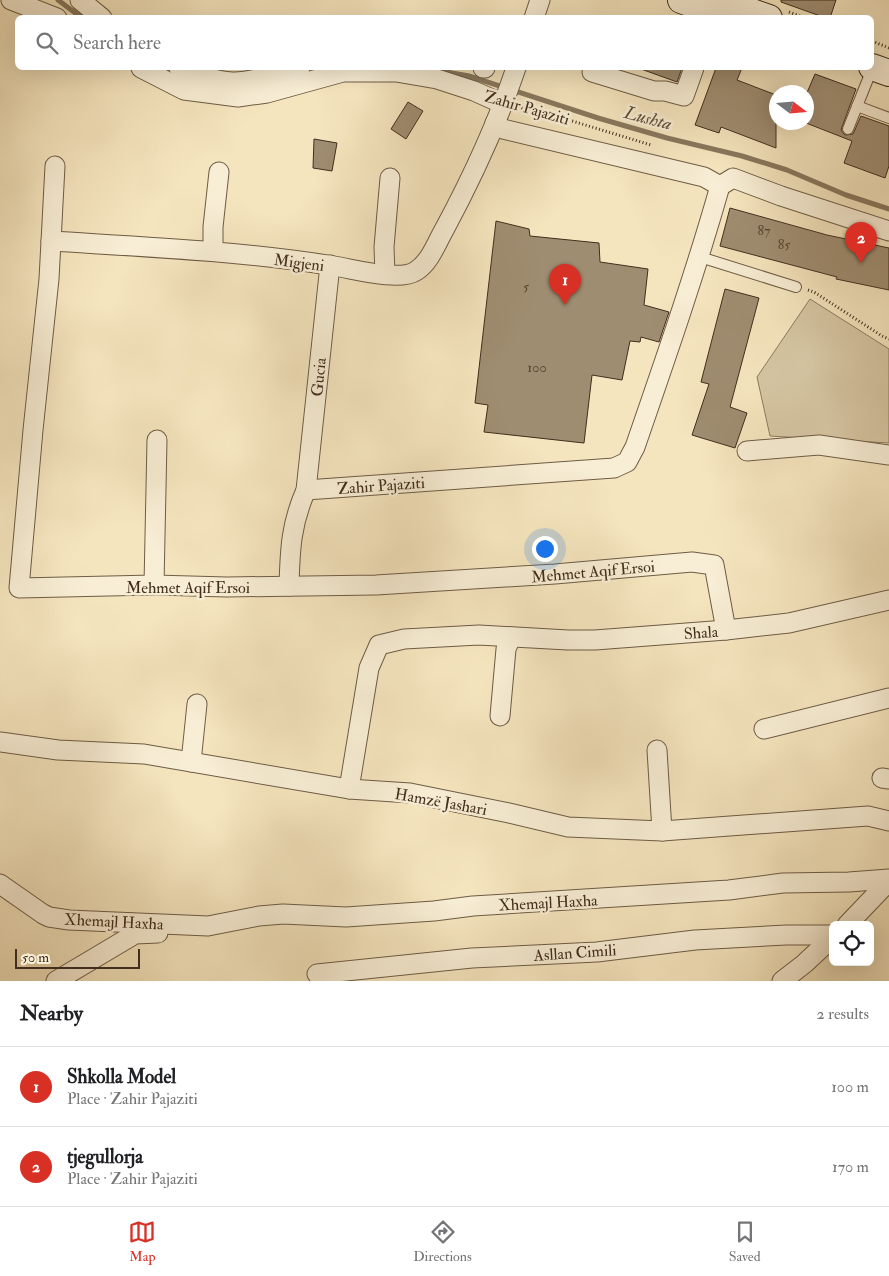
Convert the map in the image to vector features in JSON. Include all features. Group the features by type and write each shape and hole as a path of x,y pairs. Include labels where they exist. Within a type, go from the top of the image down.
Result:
{"main road":[{"path":"681,0 720,8 778,14"}],"street":[{"path":"11,0 41,5 53,15"},
{"path":"80,0 98,15"},
{"path":"535,15 540,0"},
{"name":"Zahir Pajaziti","path":"145,70 184,90 238,97 267,93 343,72 396,72 437,79 504,99"},
{"path":"184,70 233,82 269,77 293,70"},
{"path":"592,72 654,92 684,96 693,70"},
{"path":"515,71 495,123 503,129 704,176 720,186 733,178 781,196 889,231"},
{"name":"Migjeni","path":"51,241 213,252 403,275 416,271 427,260 466,190 495,123"},
{"name":"Mehmet Aqif Ersoi","path":"55,166 49,279 19,588 154,585 227,587 376,585 535,576 692,562 714,565 726,630"},
{"path":"213,252 219,172"},
{"path":"385,274 384,247 390,178"},
{"name":"Zahir Pajaziti","path":"306,490 614,468 627,462 635,447 700,257 720,186"},
{"name":"Gucia","path":"290,586 290,542 295,516 306,490 330,265"},
{"path":"154,585 156,440"},
{"path":"747,451 819,446 889,455"},
{"name":"Shala","path":"349,790 369,668 379,645 404,639 479,635 595,640 726,630 789,622 889,600"},
{"path":"500,716 506,649 511,637"},
{"path":"764,729 889,698"},
{"path":"191,762 197,704"},
{"name":"Hamzë Jashari","path":"0,742 58,750 144,754 349,790 410,793 568,827 662,831 868,816 889,821"},
{"path":"657,750 662,831"},
{"path":"851,921 889,880"},
{"name":"Xhemajl Haxha","path":"56,981 135,934 177,932 259,916 283,914 346,917 434,911 473,906 710,892 783,883 889,880"},
{"name":"Xhemajl Haxha","path":"0,884 49,917 69,920 208,926"},
{"name":"Asllan Cimili","path":"317,974 472,958 597,952 695,940 786,935 829,936"},
{"path":"782,981 804,964 829,940"}],"lane":[{"path":"848,129 857,106 879,64"},
{"path":"857,106 889,118"},
{"path":"700,257 796,287"}],"path":[{"path":"874,42 889,48"},
{"name":"Zahir Pajaziti","path":"504,99 658,147"},
{"path":"796,287 814,292 882,336 889,338"}],"shaded area":[{"path":"810,299 889,349 889,443 770,436 757,377"}],"building":[{"path":"781,0 836,0 831,15 818,15 781,2"},
{"path":"644,70 681,70 677,82"},
{"path":"715,70 741,70 737,80 769,92 769,130 776,130 776,148 721,127 719,133 695,125"},
{"path":"815,74 856,89 841,130 845,135 853,134 861,116 889,126 889,166 885,178 844,163 852,141 814,126 814,85 810,85"},
{"path":"408,102 423,111 406,139 391,129"},
{"path":"314,139 337,143 332,171 313,168"},
{"path":"730,208 827,235 889,248 889,290 836,279 837,277 720,246"},
{"path":"496,221 529,229 530,236 599,243 600,262 648,269 644,305 669,312 659,342 641,337 640,342 630,341 622,380 592,375 584,443 484,432 488,405 475,403"},
{"path":"725,289 759,298 730,407 747,413 735,448 692,435 709,384 701,382"}],"waterway":[{"name":"Lushta","path":"58,0 78,15"},
{"name":"Lushta","path":"166,70 177,75"},
{"name":"Lushta","path":"435,70 469,76 598,118 667,138 742,156 787,170 846,195 889,209"}],"place":[{"name":"tjegullorja","path":"861,263"},
{"name":"Shkolla Model","path":"565,305"}]}
